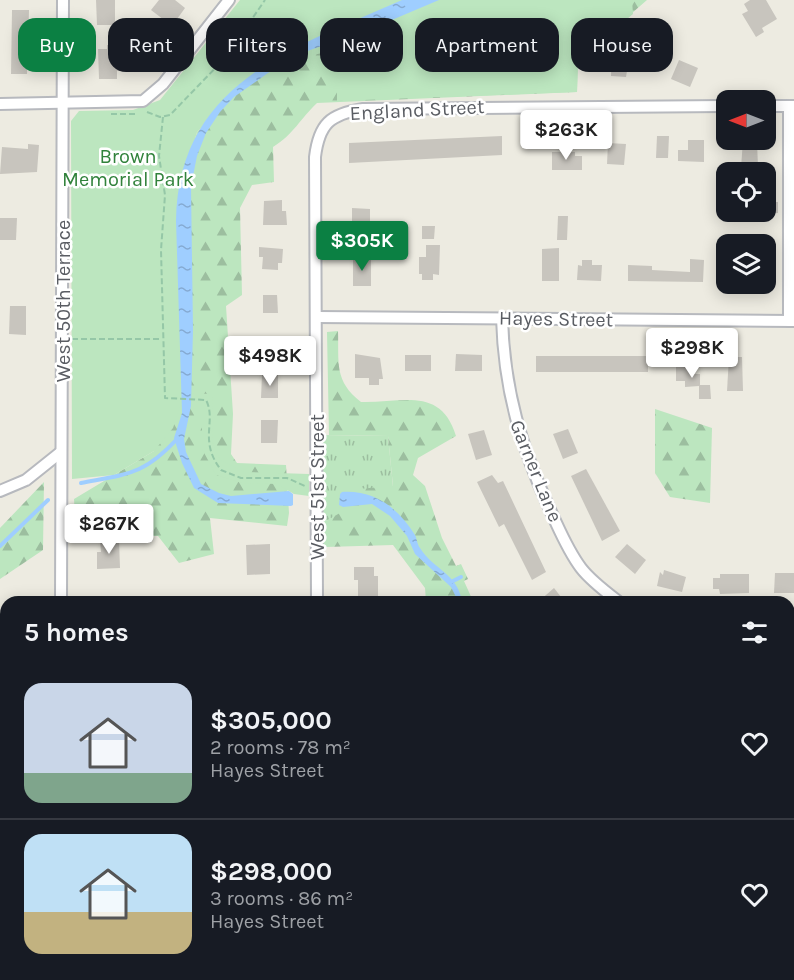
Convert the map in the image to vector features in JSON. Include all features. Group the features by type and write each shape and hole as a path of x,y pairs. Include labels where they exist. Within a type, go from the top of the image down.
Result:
{"street":[{"name":"West 50th Terrace","path":"62,596 63,0"},
{"path":"0,104 143,100 164,84 229,0"},
{"name":"England Street","path":"326,123 343,112 363,109 716,106"},
{"path":"791,106 792,321"},
{"name":"West 51st Street","path":"317,596 318,317 315,157 318,137 326,123"},
{"name":"Hayes Street","path":"318,317 792,321"},
{"name":"Garner Lane","path":"501,318 503,362 512,412 538,485 566,544 582,570 612,596"},
{"path":"0,491 26,480 61,452"}],"path":[{"path":"265,0 225,58 170,114 164,117 159,156 165,195 161,250 163,339 166,358 165,398 199,398 208,402 209,446 221,470 241,478 287,478 305,486 305,492 316,492"},
{"path":"63,339 163,339"}],"green space":[{"name":"Brown Memorial Park","path":"240,0 632,0 633,14 628,18 571,18 571,72 578,72 577,92 337,101 337,72 403,72 403,18 320,18 320,54 308,56 308,18 226,18"},
{"path":"397,0 647,0 626,18 571,18 571,72 578,72 577,92 317,103 292,132 273,147 274,182 252,185 240,208 242,295 226,306 233,414 231,454 237,463 286,465 289,513 287,526 210,518 214,554 179,563 158,536 76,536 74,499 154,451 178,202 197,132 253,72 308,72 308,40 320,35 320,72 403,72 403,18 357,18"},
{"name":"Brown Memorial Park","path":"206,42 206,72 254,72 197,132 178,200 182,393 213,394 212,441 220,460 244,472 309,474 309,496 294,494 277,484 242,483 216,475 202,449 202,402 182,401 173,428 154,451 114,475 72,479 71,121 79,111 133,110 160,100 182,72 194,72 194,58"},
{"path":"338,331 342,379 346,387 361,402 418,401 441,410 449,420 456,436 418,458 413,475 425,486 442,538 456,566 461,564 468,579 464,581 471,596 426,596 425,588 393,545 326,547 326,521 345,510 346,490 393,486 388,436 329,435 327,332"},
{"path":"655,409 712,428 710,503 670,497 655,473"},
{"path":"323,435 388,436 393,487 326,521 326,547 322,547"},
{"path":"44,482 43,550 0,579 0,528"}],"water":[{"path":"402,0 439,0 397,18 360,18"},
{"path":"320,36 320,47 308,51 308,42"},
{"path":"255,72 270,72 234,97 220,112 206,133 197,156 191,186 193,330 191,406 184,439 186,452 201,484 231,496 289,491 293,494 293,505 291,506 218,503 194,488 182,463 174,438 182,413 176,221 182,174 197,135 220,103"},
{"path":"354,492 365,494 393,509 408,525 426,555 455,584 460,596 456,596 451,587 415,554 407,536 390,516 372,504 343,507 339,505 340,494"}],"building":[{"path":"96,0 115,0 115,18 108,18 108,25 97,25"},
{"path":"159,0 175,0 185,8 178,18 162,18 151,10"},
{"path":"750,0 766,0 777,19 762,28 764,32 756,37 742,14 748,11 744,4"},
{"path":"12,10 29,10 29,18 18,18 18,72 27,72 27,74 11,74"},
{"path":"108,45 108,72 117,72 117,79 99,79 98,49 107,49"},
{"path":"679,60 698,68 690,87 671,79"},
{"path":"611,72 627,72 626,77 611,76"},
{"path":"502,136 502,155 349,163 349,143"},
{"path":"657,136 669,136 668,158 656,158"},
{"path":"688,140 704,140 704,162 678,161 678,150 688,150"},
{"path":"608,143 626,144 624,165 607,164"},
{"path":"28,144 39,145 37,172 0,174 2,147 28,149"},
{"path":"742,150 757,150 758,162 741,162"},
{"path":"552,152 575,152 575,156 582,156 582,170 552,170"},
{"path":"282,200 282,211 286,211 287,225 263,225 264,201"},
{"path":"352,208 370,209 370,238 352,238"},
{"path":"558,216 568,216 567,240 557,240"},
{"path":"0,218 17,218 16,240 0,240"},
{"path":"422,226 435,226 434,239 422,239"},
{"path":"426,245 440,245 439,275 433,274 433,280 422,280 422,274 419,274 419,257 426,257"},
{"path":"259,247 283,249 282,263 278,263 278,270 262,269 263,257 259,257"},
{"path":"559,248 559,281 542,281 542,249"},
{"path":"353,257 371,257 371,286 353,286"},
{"path":"690,259 704,260 703,282 628,281 628,265 652,266 652,270 690,272"},
{"path":"582,260 592,260 592,265 602,265 601,281 577,280 578,265 582,266"},
{"path":"263,295 277,295 278,313 263,313"},
{"path":"10,306 26,306 26,335 9,334"},
{"path":"355,354 380,358 383,379 379,379 379,385 369,385 369,378 355,378"},
{"path":"456,354 482,355 482,371 455,371"},
{"path":"405,355 431,355 431,371 405,371"},
{"path":"536,356 648,356 648,372 536,372"},
{"path":"729,357 742,357 743,391 727,391"},
{"path":"690,361 691,374 700,374 700,385 710,385 711,399 699,399 699,386 685,387 685,381 676,381 676,362"},
{"path":"262,375 278,375 278,398 261,398"},
{"path":"261,420 278,420 277,443 261,443"},
{"path":"568,429 578,453 563,459 553,434"},
{"path":"484,430 492,455 476,460 468,434"},
{"path":"586,469 620,531 602,541 571,476"},
{"path":"492,475 498,483 503,481 546,572 532,580 504,524 499,527 477,482"},
{"path":"119,539 120,568 97,569 97,552 101,552 100,540"},
{"path":"270,544 270,574 247,575 246,545"},
{"path":"627,544 646,560 635,574 615,557"},
{"path":"354,567 374,567 374,576 378,576 378,596 358,596 358,580 354,580"},
{"path":"664,570 686,577 682,592 657,586 660,572 663,575"},
{"path":"775,573 794,573 794,593 774,593"},
{"path":"720,574 749,574 749,593 720,594 719,589 713,589 713,578 720,578"},
{"path":"554,588 560,596 545,596"}],"waterway":[{"path":"81,483 123,475 145,466 178,438"},
{"path":"0,546 48,500"},
{"path":"451,582 461,577"}]}
